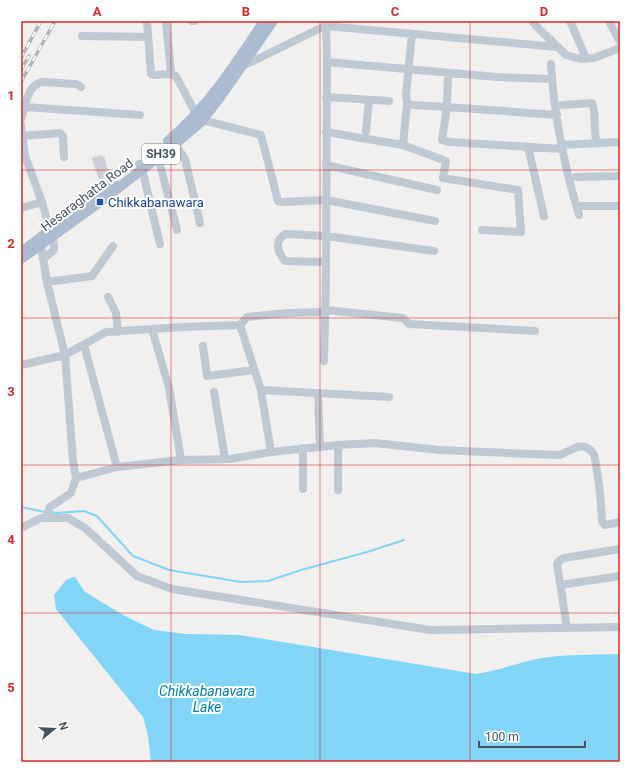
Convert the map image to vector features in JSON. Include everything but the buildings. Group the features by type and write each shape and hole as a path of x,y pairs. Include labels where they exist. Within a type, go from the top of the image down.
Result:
{"main road":[{"path":"21,252 40,242 51,234 140,166 176,134 199,117 238,66 262,26 273,21"},
{"name":"Hesaraghatta Road","path":"140,166 158,157 175,144 199,117"},
{"name":"Hesaraghatta Road","path":"21,259 40,242"}],"street":[{"path":"147,21 151,74 170,74 176,76 199,117 261,135 278,201 285,203 326,200 435,221"},
{"path":"166,21 170,74"},
{"path":"238,66 335,21"},
{"path":"532,21 566,55 594,58 620,48"},
{"path":"570,21 586,58"},
{"path":"609,21 620,42"},
{"path":"326,26 557,47"},
{"path":"324,361 326,262 326,26"},
{"path":"403,145 412,34"},
{"path":"82,36 148,37"},
{"path":"327,62 498,77 552,79"},
{"path":"551,64 562,147 579,215"},
{"path":"448,73 447,107 442,140 450,142 528,147 562,147 620,142"},
{"path":"21,119 28,95 38,82 79,84 81,87"},
{"path":"326,97 389,101"},
{"path":"366,131 369,100"},
{"path":"407,102 413,105 557,115"},
{"path":"562,104 592,103 594,110 596,143"},
{"path":"25,108 140,115"},
{"path":"21,124 25,156 42,202 54,245 54,250 43,259"},
{"path":"326,132 403,145 446,161 443,178 518,190 520,232 482,230"},
{"path":"22,136 60,133 63,136 64,157"},
{"path":"175,144 185,159 200,223"},
{"path":"528,147 544,216"},
{"path":"158,157 177,230"},
{"path":"326,165 437,190"},
{"path":"140,166 160,244"},
{"path":"576,177 620,176"},
{"path":"21,208 42,202"},
{"path":"577,206 620,206"},
{"path":"326,262 285,261 280,255 277,246 279,239 286,234 326,236 434,251"},
{"path":"21,528 48,514 57,502 71,492 76,478 73,462 65,355 47,282 40,242"},
{"path":"47,282 92,276 113,246"},
{"path":"108,297 116,313 118,332"},
{"path":"21,365 65,355 106,332 240,325 247,318 288,313 325,311 403,318 410,324 535,331"},
{"path":"240,325 261,390 271,452"},
{"path":"152,329 168,388 181,460"},
{"path":"84,345 117,467"},
{"path":"202,346 207,376 254,370"},
{"path":"261,390 389,397"},
{"path":"214,392 225,459"},
{"path":"318,393 320,446"},
{"path":"76,478 117,467 181,460 225,459 338,444 383,443 439,450 558,456 564,455 584,446 594,455 596,462 602,521 605,524 620,522"},
{"path":"338,444 338,490"},
{"path":"303,489 304,448"},
{"path":"48,514 68,518 85,528 137,576 172,589 430,630 620,627"},
{"path":"567,628 557,564 564,558 620,549"},
{"path":"560,585 620,576"}],"water":[{"name":"Chikkabanavara Lake","path":"75,577 85,592 125,616 154,630 186,634 240,635 476,674 542,658 571,655 620,654 620,762 151,762 148,736 143,717 56,609 54,595 66,580"}],"waterway":[{"path":"21,507 45,512"},
{"path":"50,512 57,513 84,511 97,516 133,556 169,570 241,582 268,581 404,540"}],"railway":[{"path":"21,58 41,21"},
{"path":"21,82 55,21"},
{"path":"21,70 29,56"}],"place":[{"name":"Chikkabanawara","path":"100,202"}]}
